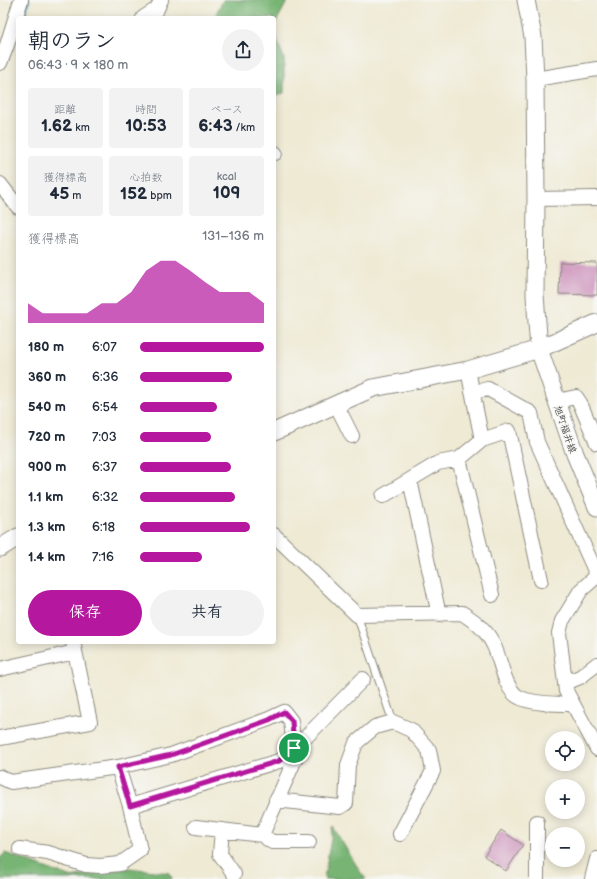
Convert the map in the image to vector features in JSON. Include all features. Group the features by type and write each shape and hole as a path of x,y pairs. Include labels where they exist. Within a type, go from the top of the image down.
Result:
{"street":[{"path":"0,63 21,0"},
{"path":"146,16 157,9 161,0"},
{"name":"旭町福井線","path":"526,0 533,37 535,80 535,295 538,349 575,454 597,507"},
{"path":"535,80 597,69"},
{"path":"8,188 16,203"},
{"path":"536,199 597,198"},
{"path":"276,431 373,388 468,370 538,349 597,323"},
{"path":"468,370 482,440"},
{"path":"472,392 488,389 531,413 537,442 597,576 581,590 562,621 559,633 566,691 597,749"},
{"path":"557,401 576,397 597,443"},
{"path":"336,404 352,436"},
{"path":"383,496 438,463 459,459 482,440 509,431 541,580"},
{"path":"459,459 492,595"},
{"path":"410,480 439,615"},
{"path":"0,548 16,537"},
{"path":"276,537 357,615 414,613 439,615 462,613 486,631 494,645 510,689 518,696 529,701 572,704"},
{"path":"0,670 74,647 90,722 0,738"},
{"path":"565,683 580,677 597,664"},
{"path":"130,806 279,761 294,748 362,679"},
{"path":"0,777 11,782 118,767 171,755 269,720 284,712 292,721 295,759 276,800 262,836"},
{"path":"276,800 340,808 346,803 348,765 356,743 375,727 393,722 411,730 430,750 433,771 400,834"},
{"path":"20,849 48,853 86,865 120,864 140,850 130,806 118,767"},
{"path":"537,822 537,879"},
{"path":"196,827 262,836 272,842 309,842"},
{"path":"222,830 220,854 234,874"},
{"path":"592,879 597,859"}],"lane":[{"path":"357,615 393,722"}],"green space":[{"path":"223,0 288,0 276,22 276,16 215,16"},
{"path":"276,37 284,59 284,93 276,95"},
{"path":"333,827 361,873 366,879 324,879"},
{"path":"5,853 70,877 129,868 170,873 172,879 0,879 0,858"}],"building":[{"path":"560,262 597,263 597,295 559,294"},
{"path":"501,830 523,845 506,871 484,856"}],"waterway":[{"path":"24,16 28,0"}],"route":[{"path":"284,712 292,721 294,748 279,761 130,806 118,767 171,755 269,720 284,712"}]}
